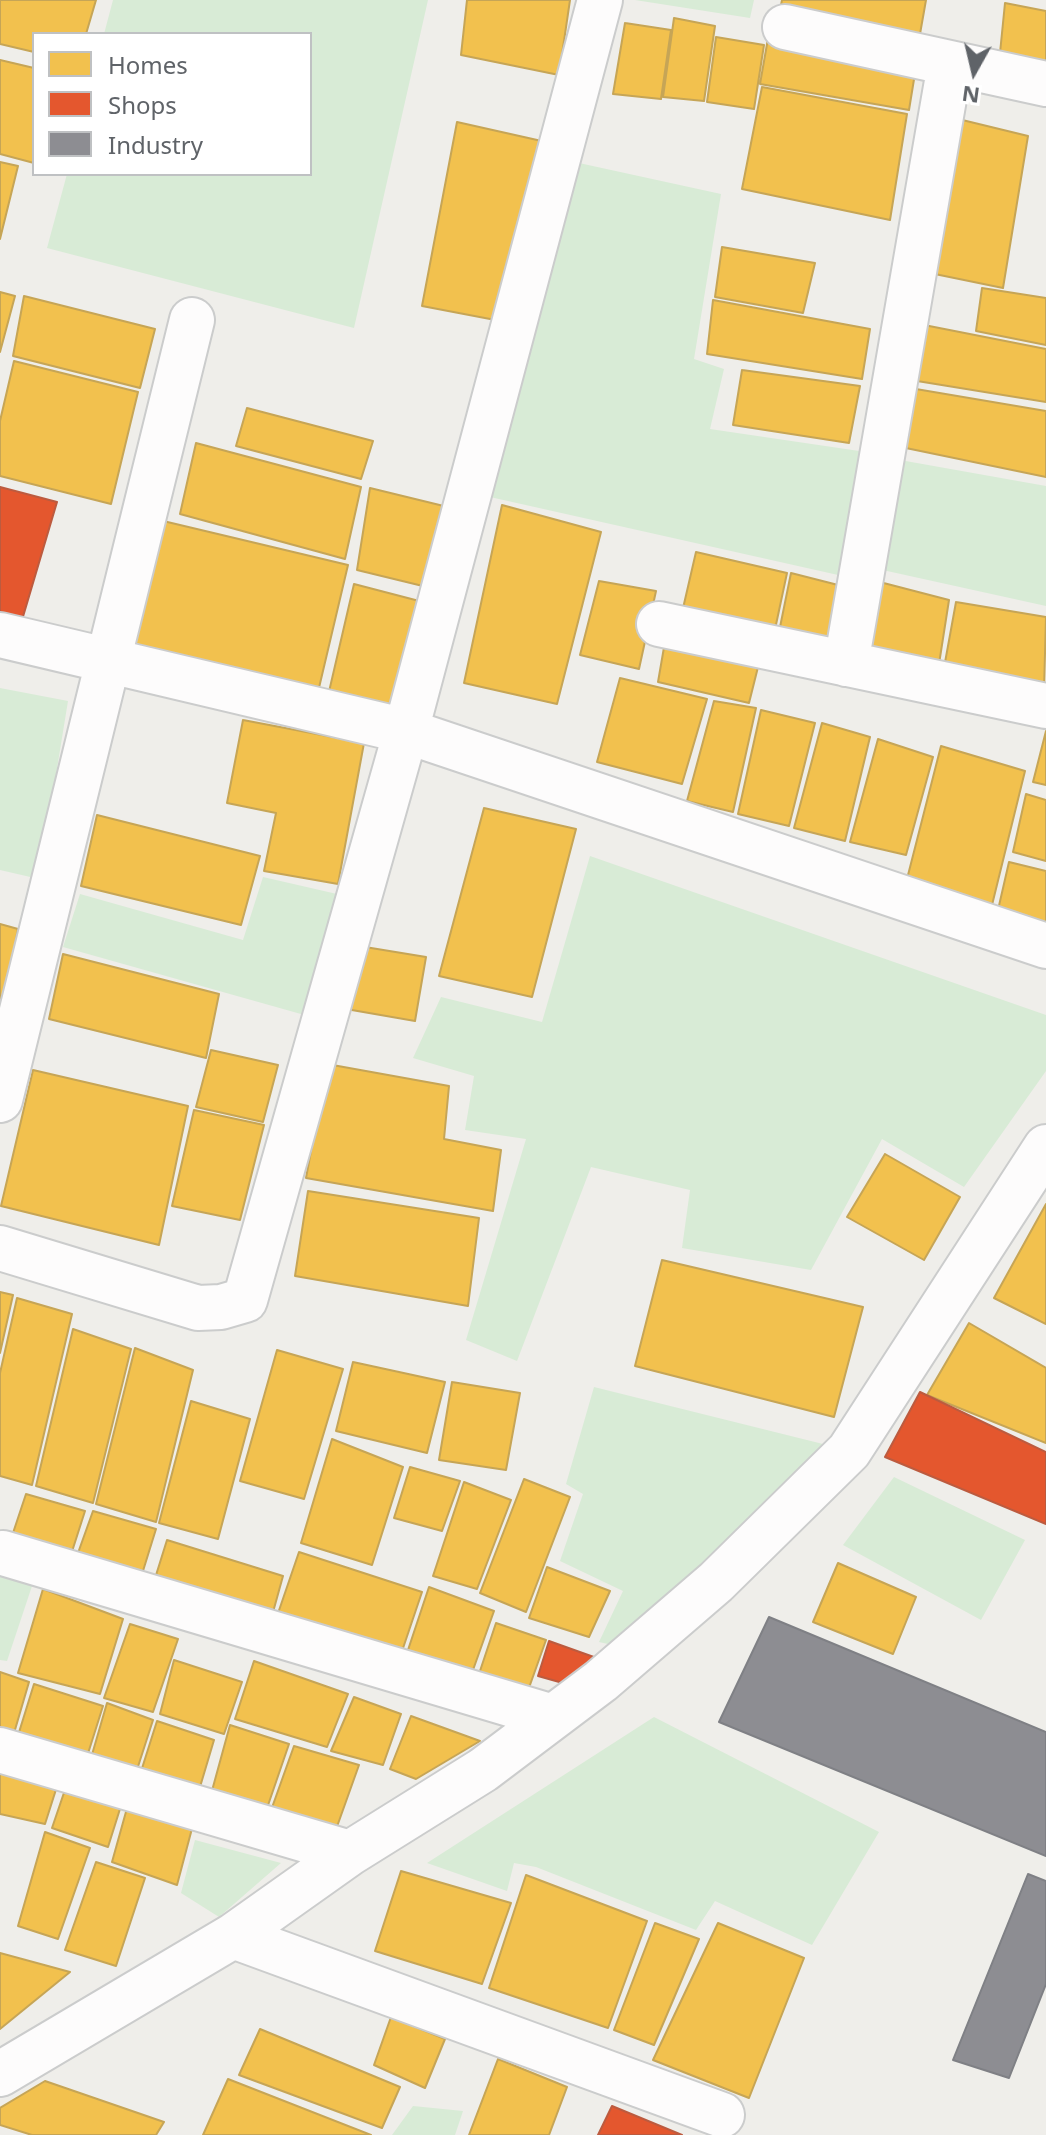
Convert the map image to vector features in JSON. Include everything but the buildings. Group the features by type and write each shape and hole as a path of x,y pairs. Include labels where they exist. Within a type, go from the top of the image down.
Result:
{"street":[{"path":"0,1248 198,1308 221,1307 245,1300 406,731 600,0"},
{"path":"785,27 1046,84"},
{"path":"846,664 950,64"},
{"path":"0,1100 192,320"},
{"path":"659,624 1046,706"},
{"path":"0,635 406,731 1046,946"},
{"path":"0,2074 233,1936 350,1853 483,1770 601,1681 716,1582 849,1451 1046,1147"},
{"path":"3,1553 553,1717"},
{"path":"0,1750 350,1853"},
{"path":"233,1936 722,2115"}],"green space":[{"path":"113,0 428,0 354,328 47,248 66,176 312,176 312,32 105,32"},
{"path":"635,0 754,0 750,18"},
{"path":"579,163 721,194 694,359 724,369 710,429 866,452 847,577 490,497"},
{"path":"900,460 1046,486 1046,606 878,569"},
{"path":"0,688 68,701 39,879 0,870"},
{"path":"590,856 1046,1015 1046,1071 964,1187 882,1139 811,1270 682,1248 690,1190 591,1167 517,1361 466,1340 526,1139 465,1130 474,1076 413,1058 441,997 542,1022"},
{"path":"263,877 337,894 308,1016 63,947 80,894 243,940"},
{"path":"594,1387 823,1444 767,1516 626,1648 599,1642 623,1591 560,1561 583,1494 566,1484"},
{"path":"894,1477 1025,1540 981,1620 843,1545"},
{"path":"0,1566 35,1577 7,1661 0,1660"},
{"path":"654,1717 879,1832 812,1945 715,1901 696,1930 536,1867 514,1863 507,1891 427,1863"},
{"path":"195,1840 281,1863 219,1917 181,1893"},
{"path":"413,2106 463,2111 455,2135 392,2135"}]}
